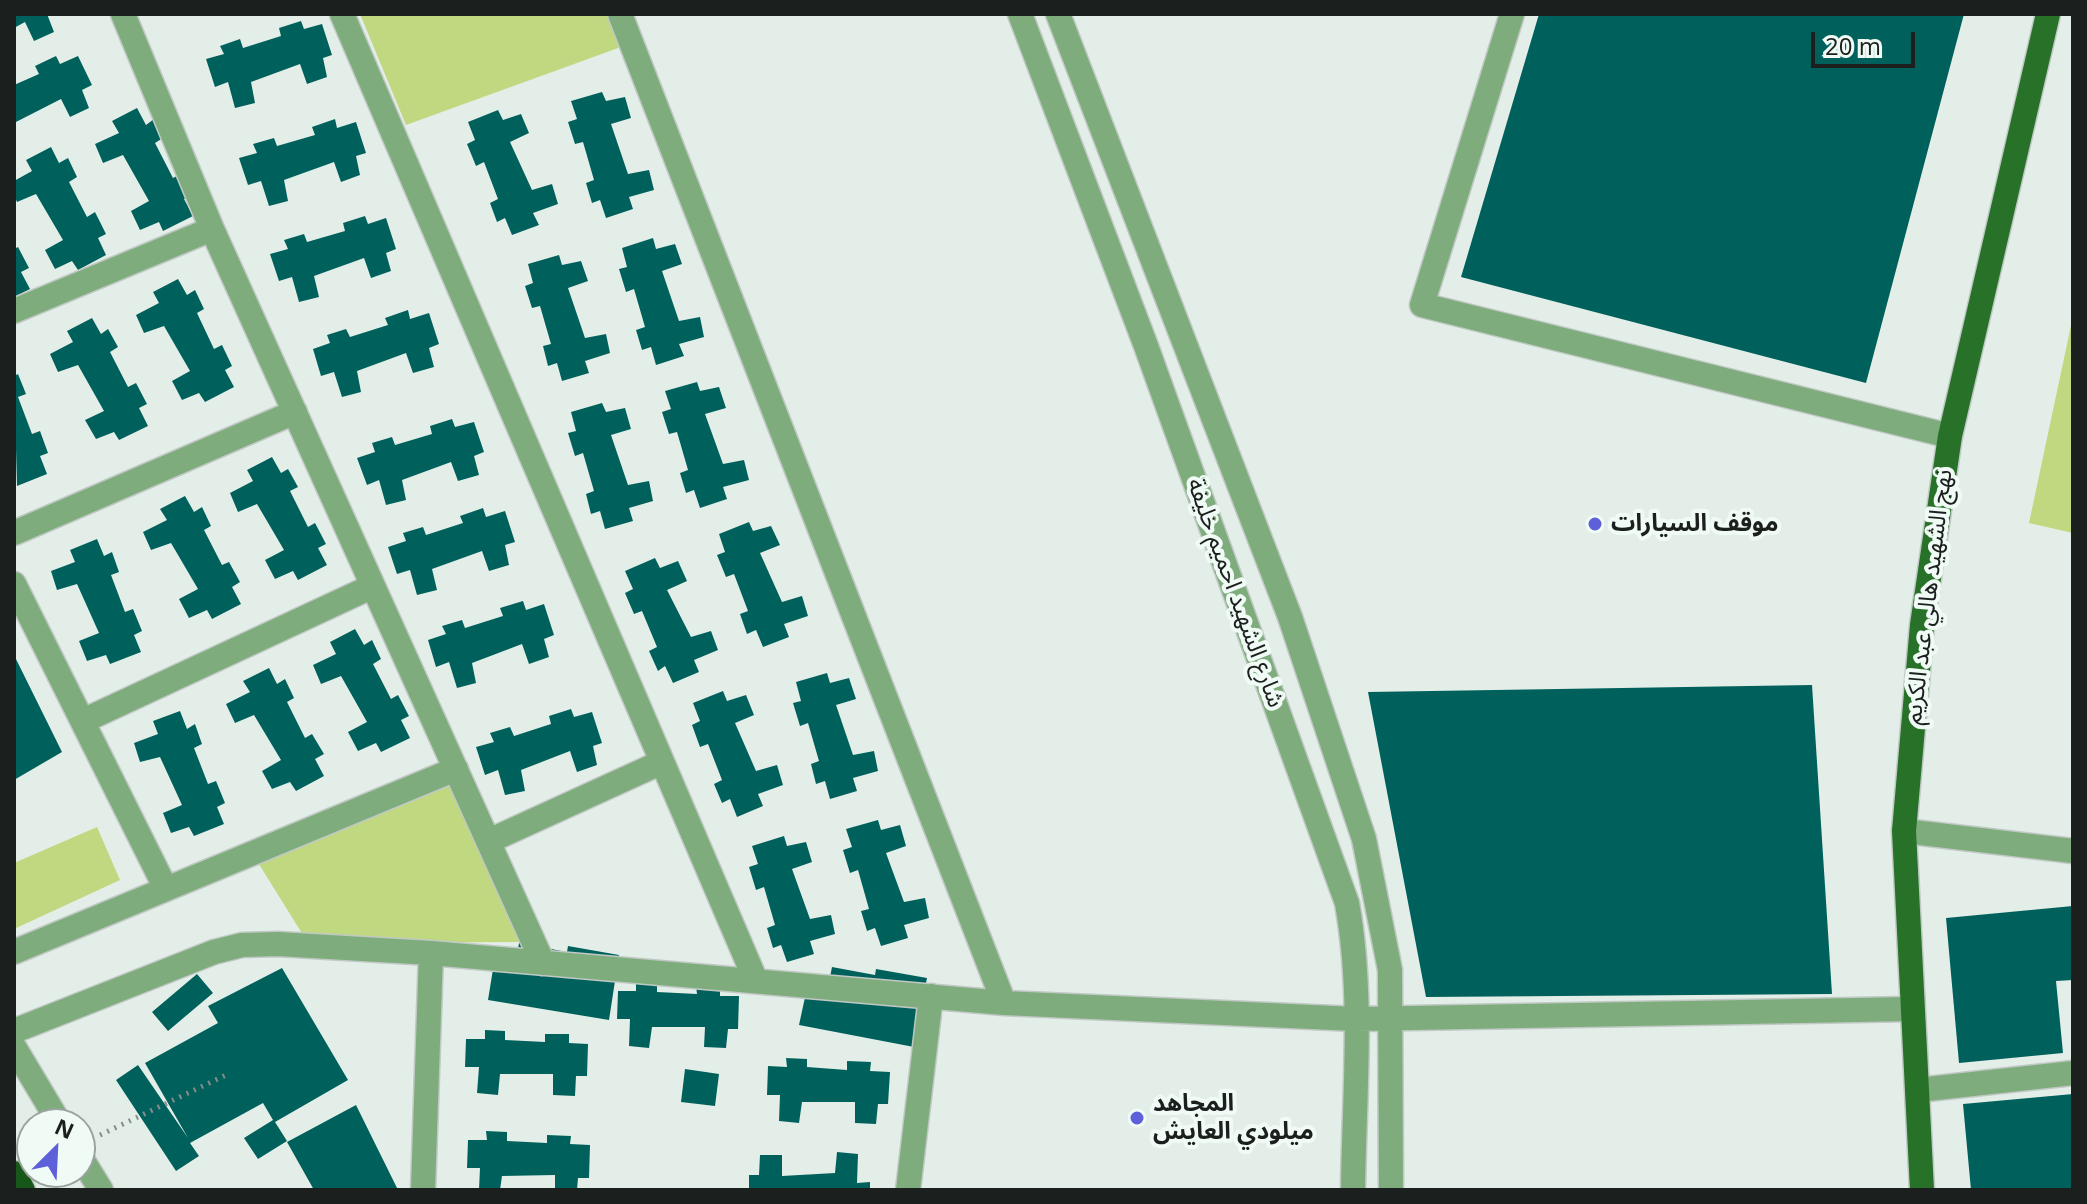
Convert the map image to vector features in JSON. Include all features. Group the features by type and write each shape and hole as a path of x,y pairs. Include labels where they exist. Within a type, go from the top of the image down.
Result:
{"highway":[{"path":"14,1173 23,1190"}],"main road":[{"name":"نهج الشهيد هالي عبد الكريم","path":"1922,1190 1904,831 1922,625 1950,436 2048,14"}],"street":[{"path":"123,14 212,229 543,963"},
{"path":"342,14 756,981"},
{"path":"620,14 1004,1003"},
{"name":"شارع الشهيد احميم خليفة","path":"1020,14 1146,346 1347,903 1352,933 1356,1019 1353,1190"},
{"name":"شارع الشهيد احميم خليفة","path":"1058,14 1290,617 1364,839 1390,970 1391,1190"},
{"path":"1512,14 1422,305 1950,436"},
{"path":"14,311 212,229"},
{"path":"14,533 295,412"},
{"path":"14,584 166,889"},
{"path":"83,721 373,586"},
{"path":"489,841 662,762"},
{"path":"14,952 456,769"},
{"path":"1904,831 2073,851"},
{"path":"14,1031 214,952 242,945 431,953 1004,1003 1356,1019 1911,1009"},
{"path":"423,1190 431,953"},
{"path":"908,1190 931,996"},
{"path":"14,1047 50,1108"},
{"path":"1918,1090 2073,1073"}],"path":[{"path":"96,1142 226,1075"}],"green space":[{"path":"360,14 607,14 621,47 406,125"},
{"path":"2073,316 2073,533 2029,523"},
{"path":"451,779 524,942 308,943 252,853"},
{"path":"97,827 120,880 14,929 14,863"}],"building":[{"path":"14,14 47,14 54,32 34,41 25,22 14,28"},
{"path":"1539,14 1964,14 1866,383 1461,277"},
{"path":"301,21 304,29 322,24 332,55 323,58 327,77 307,84 300,64 251,82 255,103 235,108 228,82 215,87 206,59 224,54 220,46 240,39 243,48 281,36 279,28"},
{"path":"56,56 60,64 78,56 92,85 82,90 89,108 70,117 61,99 14,123 14,85 39,74 35,66"},
{"path":"602,92 606,101 625,97 631,118 611,124 628,174 649,170 654,190 629,197 633,209 606,218 600,200 592,203 586,183 594,180 583,142 575,144 568,122 577,119 571,101"},
{"path":"137,108 146,125 154,119 163,138 155,143 173,178 181,174 192,195 184,199 193,216 163,231 159,222 140,230 131,211 149,201 123,155 103,163 95,144 119,133 112,121"},
{"path":"498,110 503,120 521,114 529,133 510,142 532,190 552,184 558,204 533,213 539,225 512,235 505,218 497,222 490,203 498,199 484,162 476,166 467,144 475,140 468,122"},
{"path":"335,119 337,128 356,122 366,153 356,156 360,175 341,182 334,162 284,180 288,201 269,206 261,181 248,185 239,158 257,153 253,144 274,138 277,146 315,135 312,127"},
{"path":"51,147 59,163 68,158 77,177 69,182 87,217 95,212 106,234 98,238 106,255 78,270 72,261 55,269 45,250 63,240 36,194 17,202 14,195 14,181 32,171 26,160"},
{"path":"365,216 368,224 386,218 396,249 386,253 391,271 371,278 364,258 314,276 319,297 299,302 292,277 279,281 270,254 288,249 284,240 304,234 307,242 345,231 343,223"},
{"path":"653,238 656,249 675,244 682,264 662,271 679,321 700,317 704,337 679,344 684,356 656,365 651,347 642,350 636,330 645,327 634,289 626,292 619,269 627,267 622,248"},
{"path":"18,247 29,268 21,272 30,289 14,297 14,249"},
{"path":"559,255 562,265 581,261 588,281 568,288 585,338 606,334 610,353 585,361 589,373 562,381 557,363 548,366 543,346 551,344 540,306 532,308 525,286 533,283 528,264"},
{"path":"178,279 187,295 195,290 204,309 197,313 214,349 222,345 232,366 225,370 234,387 205,402 199,393 182,400 172,381 190,371 164,326 144,333 136,315 159,303 153,292"},
{"path":"408,310 410,319 429,313 439,344 429,348 434,367 413,373 406,353 357,371 361,392 342,397 334,372 321,376 313,349 330,343 327,335 346,329 350,337 388,325 385,318"},
{"path":"92,318 101,334 108,329 118,347 110,352 128,387 136,383 147,404 139,408 148,426 119,440 114,432 96,439 85,420 104,411 78,365 58,372 50,354 73,342 67,331"},
{"path":"18,374 26,394 18,397 32,434 40,431 48,453 40,456 47,474 17,486 14,376"},
{"path":"697,382 700,391 719,387 726,408 705,414 723,464 744,460 749,480 723,487 727,499 700,508 694,490 686,493 680,473 688,470 677,432 669,434 662,412 671,409 665,391"},
{"path":"602,403 606,412 625,408 631,429 611,435 628,485 649,481 653,501 629,508 633,521 605,529 600,511 591,514 586,494 594,491 583,453 575,456 568,433 576,431 571,412"},
{"path":"452,419 455,427 474,422 484,452 474,456 479,475 458,481 451,462 402,480 406,500 386,505 379,480 367,485 357,458 375,452 372,443 392,437 395,445 432,434 430,426"},
{"path":"272,457 281,473 288,469 298,487 290,491 308,527 315,523 326,544 318,548 327,565 298,580 293,571 275,579 265,560 284,550 257,504 238,512 230,493 253,481 247,470"},
{"path":"185,496 194,512 202,507 211,526 204,530 222,565 229,562 240,582 232,587 241,604 212,619 207,610 189,618 179,599 198,589 171,543 151,550 143,532 167,520 160,509"},
{"path":"483,508 486,517 505,511 515,542 505,545 509,565 489,571 482,551 432,569 437,590 417,595 410,570 397,574 388,547 406,541 403,533 423,527 426,535 463,523 460,516"},
{"path":"749,522 753,531 771,526 780,545 760,553 782,602 802,596 808,616 784,624 789,637 763,647 756,630 747,634 740,614 748,611 734,574 726,577 717,555 725,552 719,534"},
{"path":"97,539 104,556 112,552 119,572 111,575 125,612 133,609 142,631 134,635 141,652 110,664 106,655 87,661 79,641 99,633 77,584 57,590 51,571 75,562 70,550"},
{"path":"655,558 660,568 678,561 687,581 667,590 691,637 711,631 718,650 694,660 699,672 673,683 665,666 658,671 649,651 657,647 642,611 634,614 625,593 633,589 625,571"},
{"path":"523,601 526,610 544,604 554,635 544,639 549,657 529,664 522,644 472,663 476,683 457,688 449,662 436,667 428,640 446,634 442,626 462,620 465,628 503,616 500,608"},
{"path":"355,629 364,645 372,640 381,659 373,664 391,699 398,695 409,716 401,720 410,738 381,752 376,743 358,751 348,732 367,722 341,676 321,684 313,665 336,654 330,642"},
{"path":"14,655 62,752 14,780"},
{"path":"269,668 277,684 285,679 294,698 287,702 305,738 312,734 324,754 315,759 324,776 296,791 290,782 272,789 262,771 281,760 254,715 235,723 226,704 250,692 243,681"},
{"path":"827,673 830,683 849,678 856,699 836,705 853,755 874,751 878,771 853,778 857,791 830,799 825,781 816,784 811,764 819,761 808,723 800,726 793,703 801,701 796,682"},
{"path":"1812,685 1832,994 1426,997 1368,692"},
{"path":"723,691 727,701 746,695 754,715 735,723 756,771 777,765 783,785 758,794 763,806 737,817 730,799 722,803 714,784 722,780 708,744 700,747 692,725 700,721 693,703"},
{"path":"571,709 574,717 592,712 602,743 593,746 597,765 577,772 570,751 521,770 525,791 505,795 498,770 485,775 476,747 494,742 490,733 510,727 514,736 551,724 549,716"},
{"path":"180,711 187,729 195,724 202,744 194,748 208,784 216,781 225,803 217,807 224,824 194,836 189,827 171,833 163,813 182,805 160,757 140,762 134,743 158,734 153,721"},
{"path":"878,820 881,830 900,825 906,846 886,853 904,902 925,898 929,918 904,925 908,938 881,946 875,928 867,931 861,911 869,909 858,870 850,873 843,850 852,847 846,829"},
{"path":"784,836 787,846 806,842 812,862 792,869 810,919 831,915 835,934 810,941 814,954 787,962 781,945 773,948 767,928 775,925 764,887 756,890 749,867 758,864 752,846"},
{"path":"2073,906 2073,980 2056,981 2063,1053 1959,1063 1946,918"},
{"path":"519,943 567,952 568,946 619,955 609,1020 488,1000 494,963 515,967"},
{"path":"832,967 875,975 876,969 927,978 914,1047 799,1025 807,988 827,992"},
{"path":"282,968 348,1080 275,1122 287,1141 258,1159 244,1138 273,1120 263,1103 190,1143 199,1156 176,1171 116,1080 138,1065 188,1138 145,1063 218,1023 208,1006"},
{"path":"197,974 213,993 168,1031 152,1012"},
{"path":"636,982 657,983 657,992 697,994 696,986 720,986 720,996 739,996 738,1029 728,1029 726,1048 704,1047 705,1027 652,1027 649,1048 629,1046 630,1019 617,1019 618,991 636,991"},
{"path":"485,1030 505,1031 505,1040 545,1042 545,1034 569,1034 569,1043 588,1044 587,1076 576,1076 575,1096 553,1095 553,1074 500,1074 498,1095 477,1093 479,1067 465,1067 466,1039 485,1039"},
{"path":"786,1058 807,1059 807,1067 847,1070 847,1061 871,1062 870,1071 890,1072 888,1104 878,1104 876,1124 855,1123 855,1102 802,1102 799,1123 779,1121 780,1095 767,1095 768,1066 787,1067"},
{"path":"685,1069 719,1074 715,1106 681,1102"},
{"path":"2073,1094 2073,1190 1971,1190 1963,1104"},
{"path":"356,1105 398,1190 314,1190 287,1142"},
{"path":"486,1131 507,1132 507,1141 547,1143 547,1135 571,1136 570,1144 590,1145 589,1178 578,1178 577,1190 555,1190 555,1175 502,1176 500,1190 479,1190 480,1168 467,1168 468,1140 487,1140"},
{"path":"837,1152 858,1154 857,1183 870,1182 870,1190 749,1190 749,1175 759,1175 760,1155 782,1155 782,1176 835,1173"}],"place":[{"name":"موقف السيارات","path":"1595,524"},
{"name":"المجاهد ميلودي العايش","path":"1137,1118"}]}
